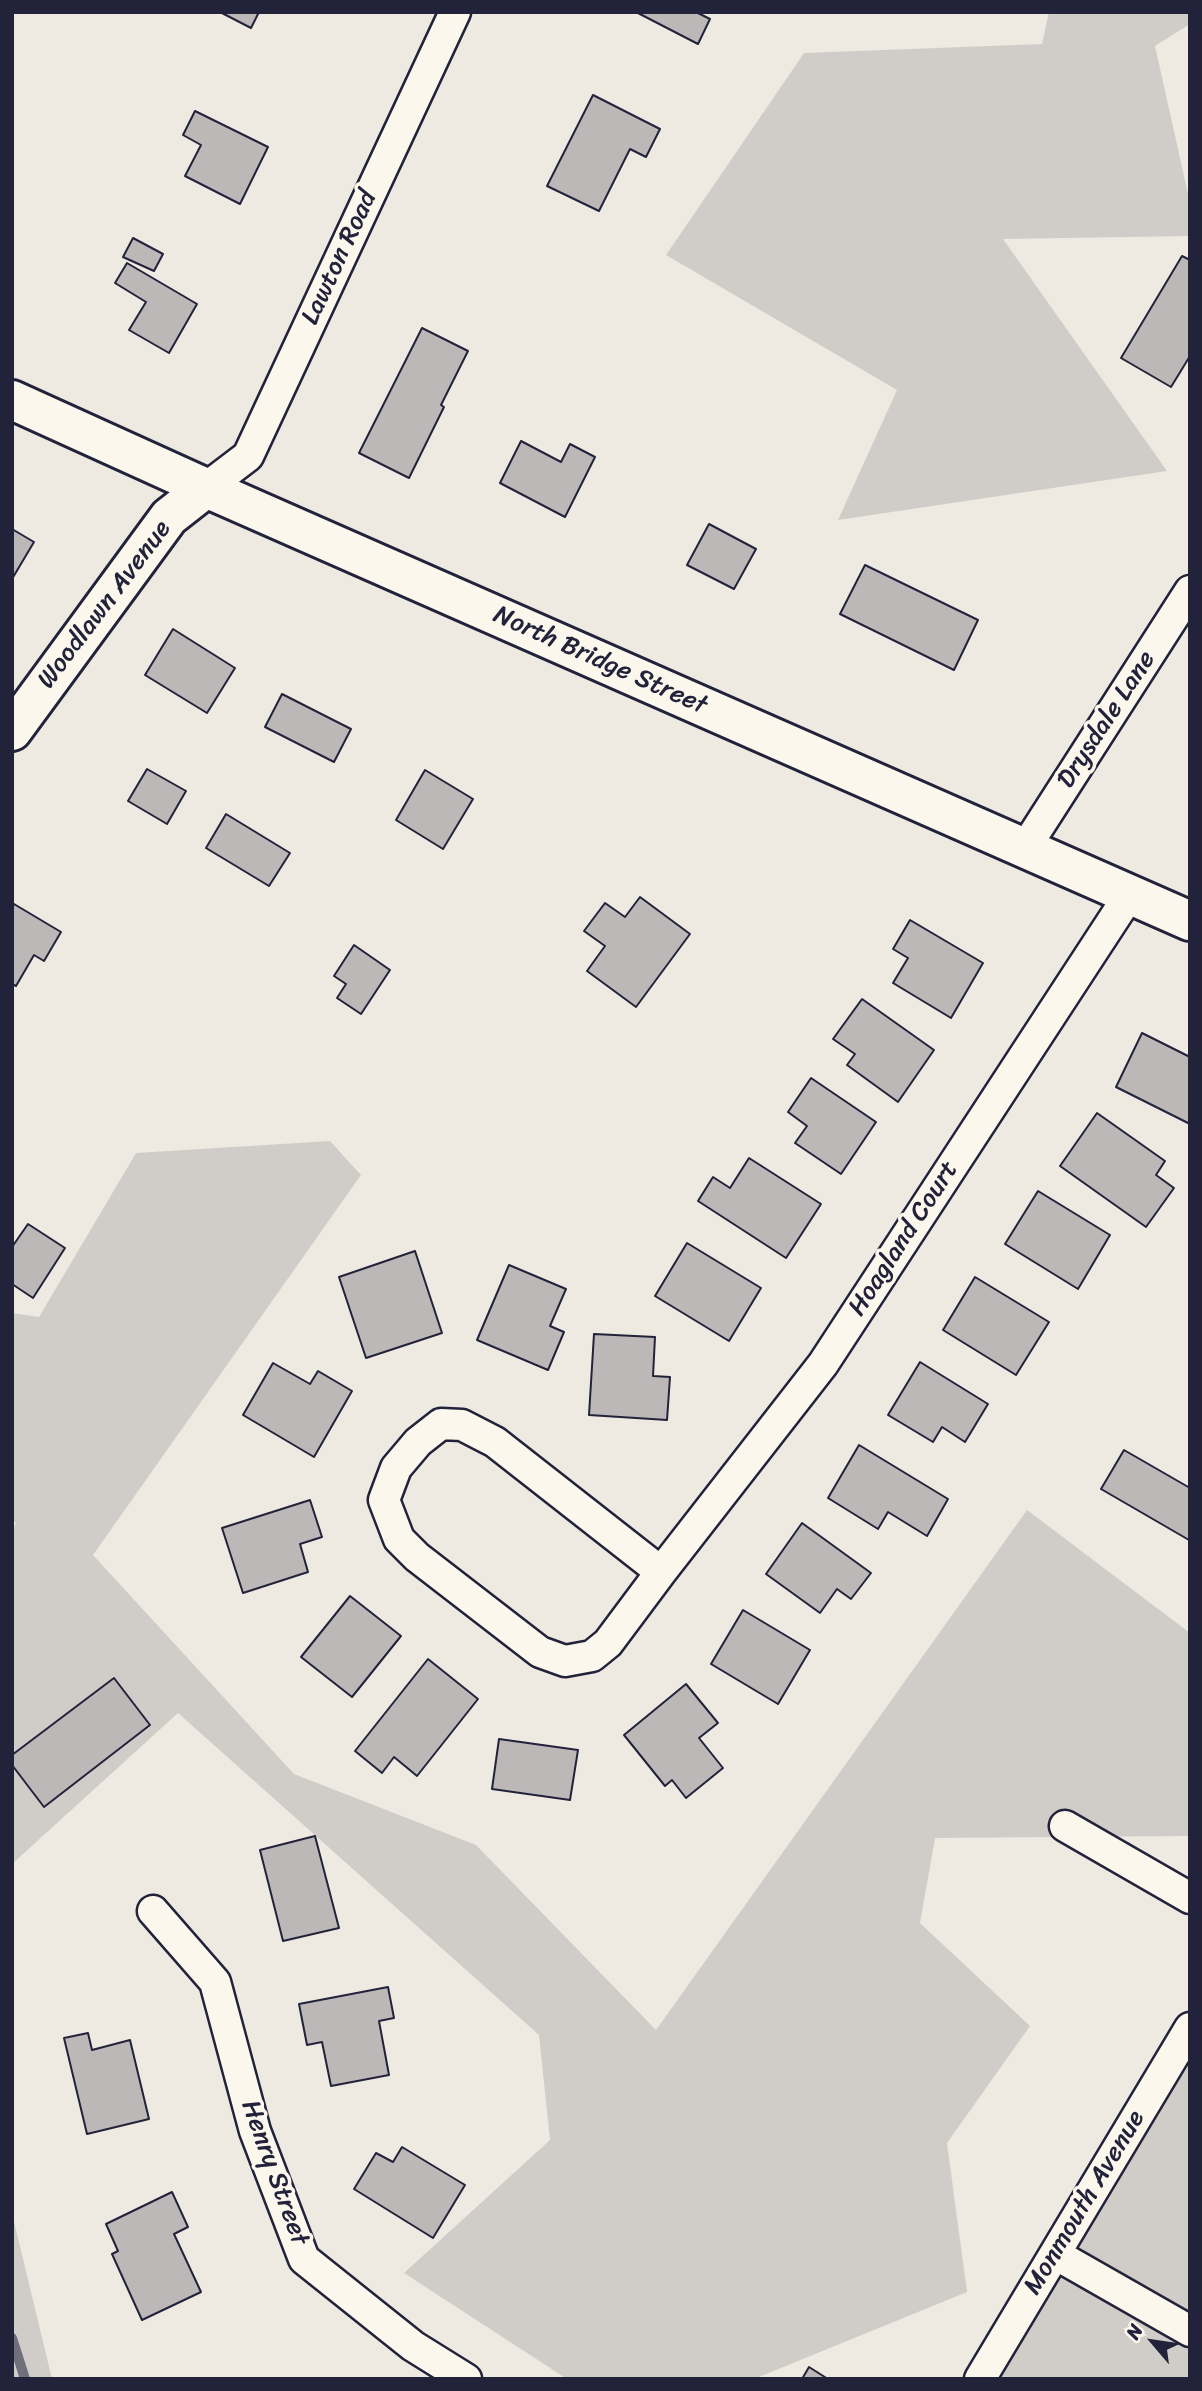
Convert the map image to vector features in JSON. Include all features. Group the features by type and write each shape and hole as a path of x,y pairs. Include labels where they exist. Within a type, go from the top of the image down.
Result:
{"street":[{"name":"Lawton Road","path":"206,488 248,456 455,12"},
{"name":"North Bridge Street","path":"12,400 1190,921"},
{"name":"Woodlawn Avenue","path":"12,731 169,517 206,488"},
{"name":"Drysdale Lane","path":"1025,848 1190,591"},
{"name":"Hoagland Court","path":"661,1572 495,1442 462,1425 442,1424 418,1442 396,1468 384,1500 399,1538 417,1558 540,1652 565,1661 592,1656 608,1643 823,1364 1130,894"},
{"path":"1065,1826 1190,1898"},
{"name":"Henry Street","path":"153,1911 215,1982 255,2132 304,2259 413,2347 466,2379"},
{"name":"Monmouth Avenue","path":"980,2379 1190,2028"},
{"path":"1055,2254 1190,2331"}],"shaded area":[{"path":"1049,12 1190,12 1190,24 1155,46 1190,203 1190,236 1003,239 1167,471 838,520 897,390 666,255 804,53 1042,44"},
{"path":"330,1141 361,1175 93,1555 294,1774 476,1845 656,2030 1027,1510 1190,1633 1190,1836 935,1838 920,1923 1030,2026 947,2143 967,2292 754,2379 567,2379 404,2273 550,2140 539,2035 178,1713 12,1864 12,1530 16,1523 12,1520 12,1313 39,1317 136,1153"},
{"path":"1190,2050 1190,2379 994,2379"},
{"path":"12,2213 52,2379 12,2379"}],"building":[{"path":"220,12 259,12 251,28"},
{"path":"636,12 696,12 710,19 698,44"},
{"path":"593,95 660,129 646,157 630,149 599,211 547,186"},
{"path":"195,111 268,147 240,204 185,176 201,145 183,135"},
{"path":"133,238 163,254 154,271 123,257"},
{"path":"1182,256 1190,260 1190,356 1171,387 1121,358"},
{"path":"127,263 197,304 169,353 129,330 146,302 115,283"},
{"path":"422,328 468,351 409,478 359,453"},
{"path":"521,441 561,462 570,444 595,457 565,517 500,483"},
{"path":"709,524 756,549 734,589 687,565"},
{"path":"12,529 34,542 12,579"},
{"path":"865,565 978,620 954,670 840,614"},
{"path":"173,629 235,668 207,713 145,675"},
{"path":"282,694 351,729 334,762 265,727"},
{"path":"147,769 186,791 167,824 128,801"},
{"path":"425,770 473,799 443,849 396,820"},
{"path":"226,814 290,853 269,886 206,848"},
{"path":"640,897 690,934 636,1007 587,971 605,946 584,931 605,903 625,917"},
{"path":"14,904 61,932 44,961 34,955 16,986 12,984"},
{"path":"910,920 983,963 951,1018 893,983 908,958 893,949"},
{"path":"354,945 390,970 361,1014 337,998 346,984 334,976"},
{"path":"862,999 934,1050 898,1102 847,1065 855,1054 833,1039"},
{"path":"1142,1033 1190,1057 1190,1124 1116,1087"},
{"path":"811,1078 876,1122 841,1174 795,1143 807,1126 788,1112"},
{"path":"1097,1113 1165,1161 1156,1175 1174,1188 1146,1227 1060,1166"},
{"path":"749,1158 821,1204 786,1258 698,1201 713,1177 730,1188"},
{"path":"1038,1191 1110,1235 1078,1289 1005,1244"},
{"path":"28,1224 65,1248 33,1298 12,1284 12,1247"},
{"path":"687,1243 761,1288 729,1341 655,1296"},
{"path":"415,1251 442,1333 366,1358 339,1277"},
{"path":"509,1265 566,1289 550,1326 564,1332 548,1370 477,1340"},
{"path":"975,1277 1049,1322 1016,1375 943,1330"},
{"path":"594,1334 655,1337 653,1376 670,1377 667,1420 589,1415"},
{"path":"920,1362 988,1404 965,1442 942,1427 933,1442 888,1415"},
{"path":"273,1363 310,1384 318,1371 352,1391 314,1457 243,1415"},
{"path":"859,1445 948,1499 927,1536 888,1512 878,1529 828,1498"},
{"path":"1124,1450 1190,1488 1189,1540 1101,1489"},
{"path":"310,1500 322,1537 300,1544 308,1572 243,1593 222,1528"},
{"path":"802,1523 871,1573 851,1599 837,1589 820,1613 766,1574"},
{"path":"350,1596 401,1636 352,1697 301,1657"},
{"path":"743,1610 810,1650 778,1704 711,1664"},
{"path":"428,1659 478,1699 417,1776 394,1757 382,1773 355,1751"},
{"path":"114,1678 150,1725 44,1807 12,1765 12,1755"},
{"path":"686,1684 718,1723 699,1738 723,1768 686,1798 672,1780 665,1786 624,1735"},
{"path":"499,1739 578,1750 570,1800 492,1789"},
{"path":"315,1836 339,1928 283,1941 260,1850"},
{"path":"388,1987 394,2018 379,2021 389,2075 331,2086 322,2042 307,2045 299,2004"},
{"path":"88,2033 92,2050 130,2040 149,2119 87,2134 64,2038"},
{"path":"402,2147 465,2185 433,2238 354,2189 376,2153 393,2162"},
{"path":"172,2192 188,2227 174,2234 201,2292 142,2320 112,2254 118,2251 106,2224"},
{"path":"809,2367 828,2379 802,2379"}],"waterway":[{"path":"12,2338 25,2379"}]}
